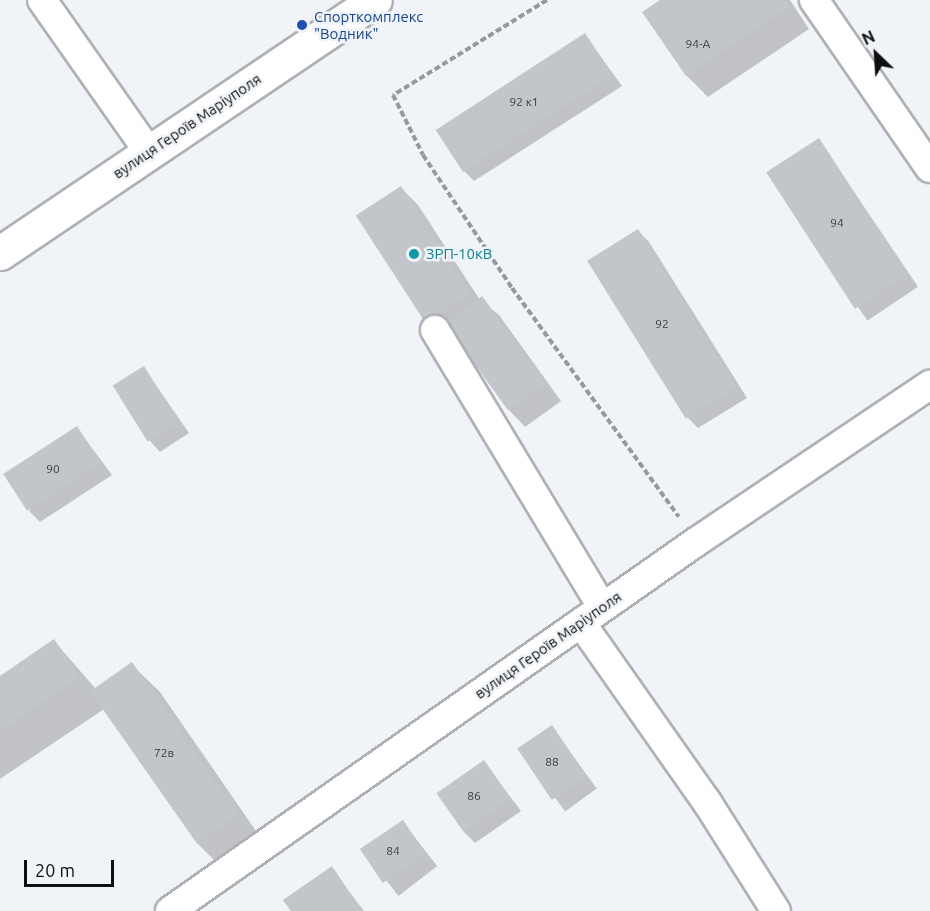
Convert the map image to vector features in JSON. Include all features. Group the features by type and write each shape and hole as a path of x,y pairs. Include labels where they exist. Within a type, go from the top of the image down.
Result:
{"main road":[{"name":"вулиця Героїв Маріуполя","path":"0,253 375,0"}],"street":[{"path":"42,0 149,152"},
{"path":"814,0 930,168"},
{"path":"435,330 591,615 776,911"},
{"name":"вулиця Героїв Маріуполя","path":"170,911 696,542 930,385"}],"path":[{"path":"547,0 393,95 423,155 512,288 611,419 696,542"}],"building":[{"path":"660,0 784,0 789,7 686,76 642,12"},
{"path":"585,33 612,75 463,172 436,130"},
{"path":"819,138 908,275 855,309 766,172"},
{"name":"ЗРП-10кВ","path":"401,186 471,293 425,323 356,215"},
{"path":"638,229 737,387 686,419 587,261"},
{"path":"482,296 545,383 508,410 445,323"},
{"path":"144,366 179,422 148,442 113,386"},
{"path":"77,426 101,463 27,511 3,474"},
{"path":"54,639 80,677 0,731 0,676"},
{"path":"132,662 239,814 197,844 90,691"},
{"path":"552,725 587,776 552,800 517,748"},
{"path":"484,760 511,799 463,832 436,793"},
{"path":"403,820 426,854 383,883 360,849"},
{"path":"332,866 362,911 291,911 283,900"}],"place":[{"name":"Спорткомплекс \"Водник\"","path":"302,25"},
{"name":"ЗРП-10кВ","path":"414,254"}]}
